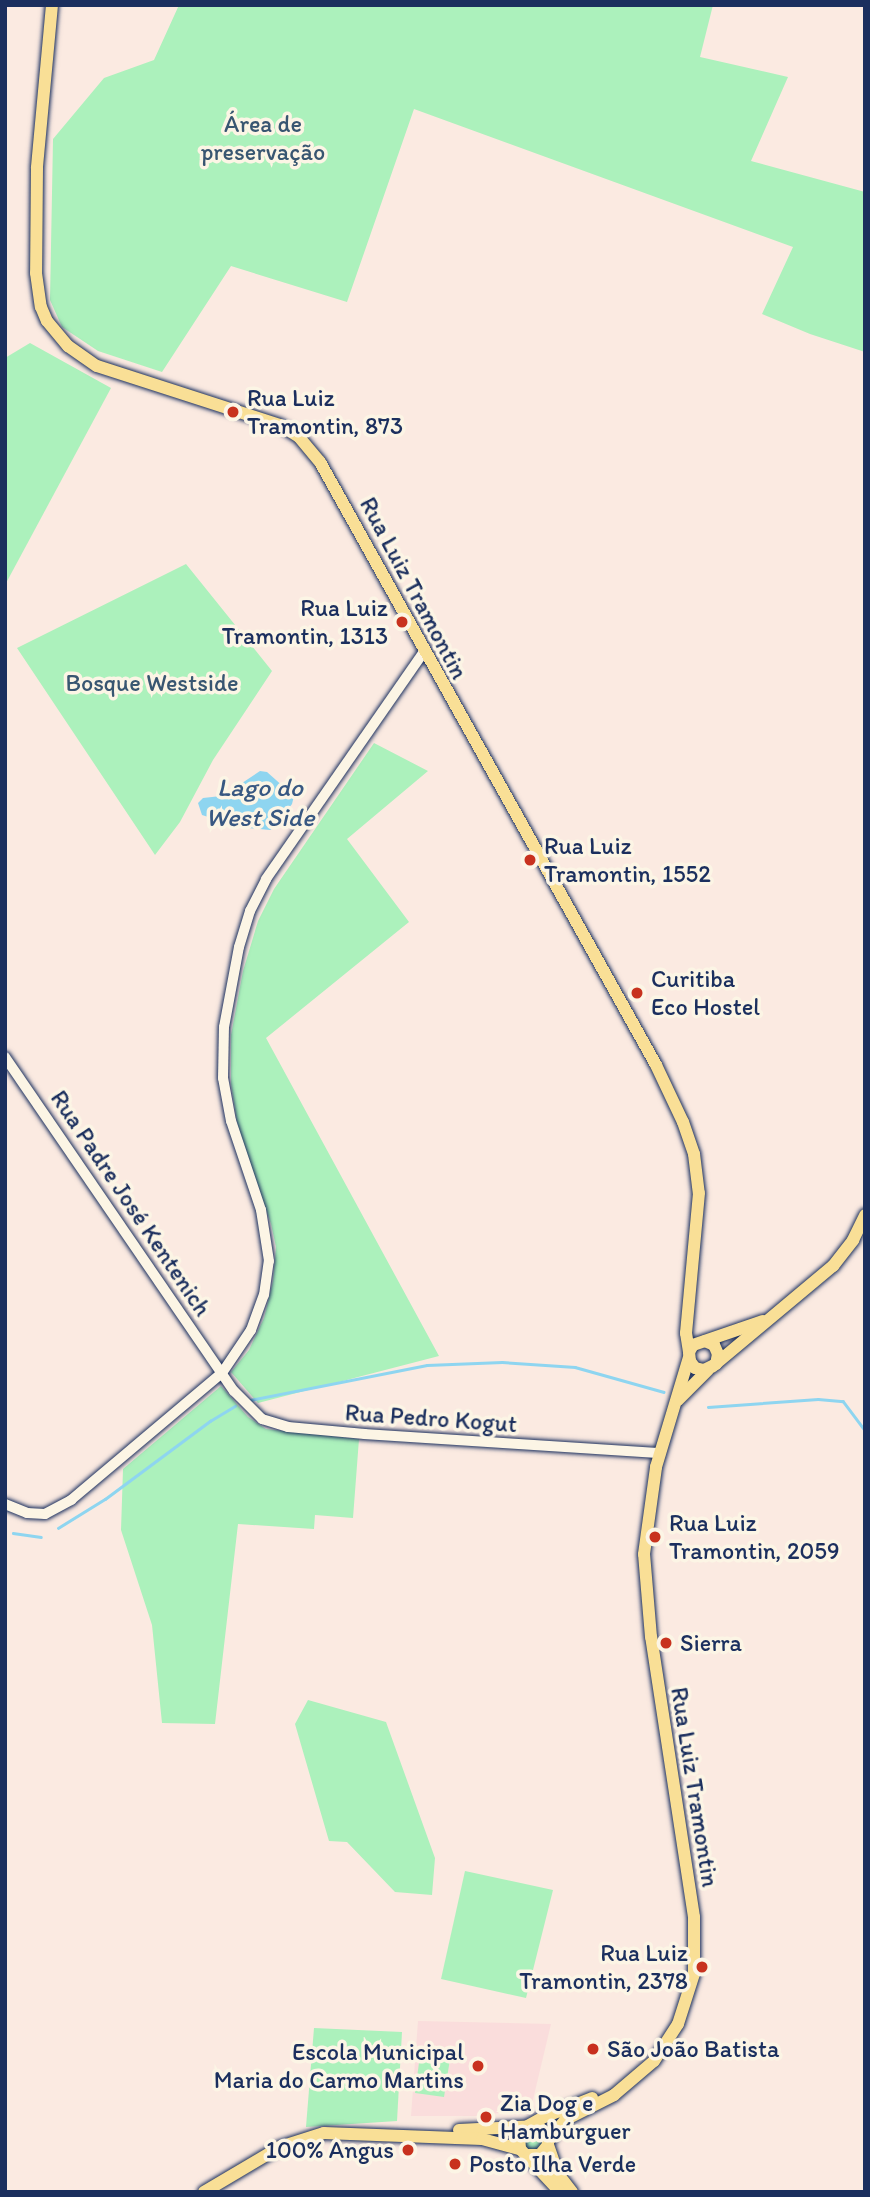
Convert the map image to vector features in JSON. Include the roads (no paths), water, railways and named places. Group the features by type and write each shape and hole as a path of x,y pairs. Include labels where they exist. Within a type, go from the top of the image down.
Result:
{"main road":[{"name":"Rua Luiz Tramontin","path":"52,5 37,168 37,282 41,307 47,321 68,346 97,366 269,421 299,437 320,462 656,1065 683,1122 694,1154 699,1193 686,1333 689,1354 660,1453 646,1527 645,1588 694,1917 695,1960 691,1990 674,2034 654,2061 614,2095 565,2120 548,2143"},
{"name":"Rua Luiz Tramontin","path":"676,1403 710,1369 833,1266 853,1240 865,1215"},
{"name":"Rua Luiz Tramontin","path":"688,1311 703,1341"},
{"path":"703,1341 714,1345 718,1354 710,1369 695,1368 689,1354 693,1345 703,1341 769,1318"},
{"name":"Rua Luiz Tramontin","path":"528,2126 633,2079"},
{"path":"528,2126 519,2136 523,2152 561,2192"},
{"path":"204,2192 237,2170 300,2138 324,2133 528,2126 542,2128 558,2174 572,2192"},
{"path":"378,2133 491,2140 523,2152 540,2155 548,2143"}],"street":[{"path":"5,1504 35,1514 45,1514 62,1506 132,1451 179,1406 222,1373 242,1348 258,1314 269,1261 261,1210 236,1140 223,1078 224,1027 239,947 250,911 266,879 424,652"},
{"name":"Rua Padre José Kentenich","path":"5,1057 222,1373"},
{"name":"Rua Pedro Kogut","path":"222,1373 255,1414 277,1426 660,1453"}],"water":[{"name":"Lago do West Side","path":"260,771 267,772 294,796 292,804 275,827 270,830 239,827 202,815 198,803 203,798 230,795 233,789"}],"waterway":[{"path":"250,1400 427,1365 502,1362 575,1367 664,1392"},
{"path":"708,1407 818,1399 843,1401 865,1430"},
{"path":"58,1528 105,1499 210,1421 235,1406"},
{"path":"13,1533 41,1537"}],"place":[{"name":"Rua Luiz Tramontin, 873","path":"233,412"},
{"name":"Rua Luiz Tramontin, 1313","path":"402,622"},
{"name":"Rua Luiz Tramontin, 1552","path":"530,860"},
{"name":"Curitiba Eco Hostel","path":"637,993"},
{"name":"Rua Luiz Tramontin, 2059","path":"655,1537"},
{"name":"Sierra","path":"666,1643"},
{"name":"Rua Luiz Tramontin, 2378","path":"702,1967"},
{"name":"São João Batista","path":"593,2049"},
{"name":"Escola Municipal Maria do Carmo Martins","path":"478,2066"},
{"name":"Zia Dog e Hambúrguer","path":"486,2117"},
{"name":"100% Angus","path":"408,2150"},
{"name":"Posto Ilha Verde","path":"455,2164"}],"park label":[{"name":"Área de preservação","path":"263,138"},
{"name":"Bosque Westside","path":"152,683"}]}
